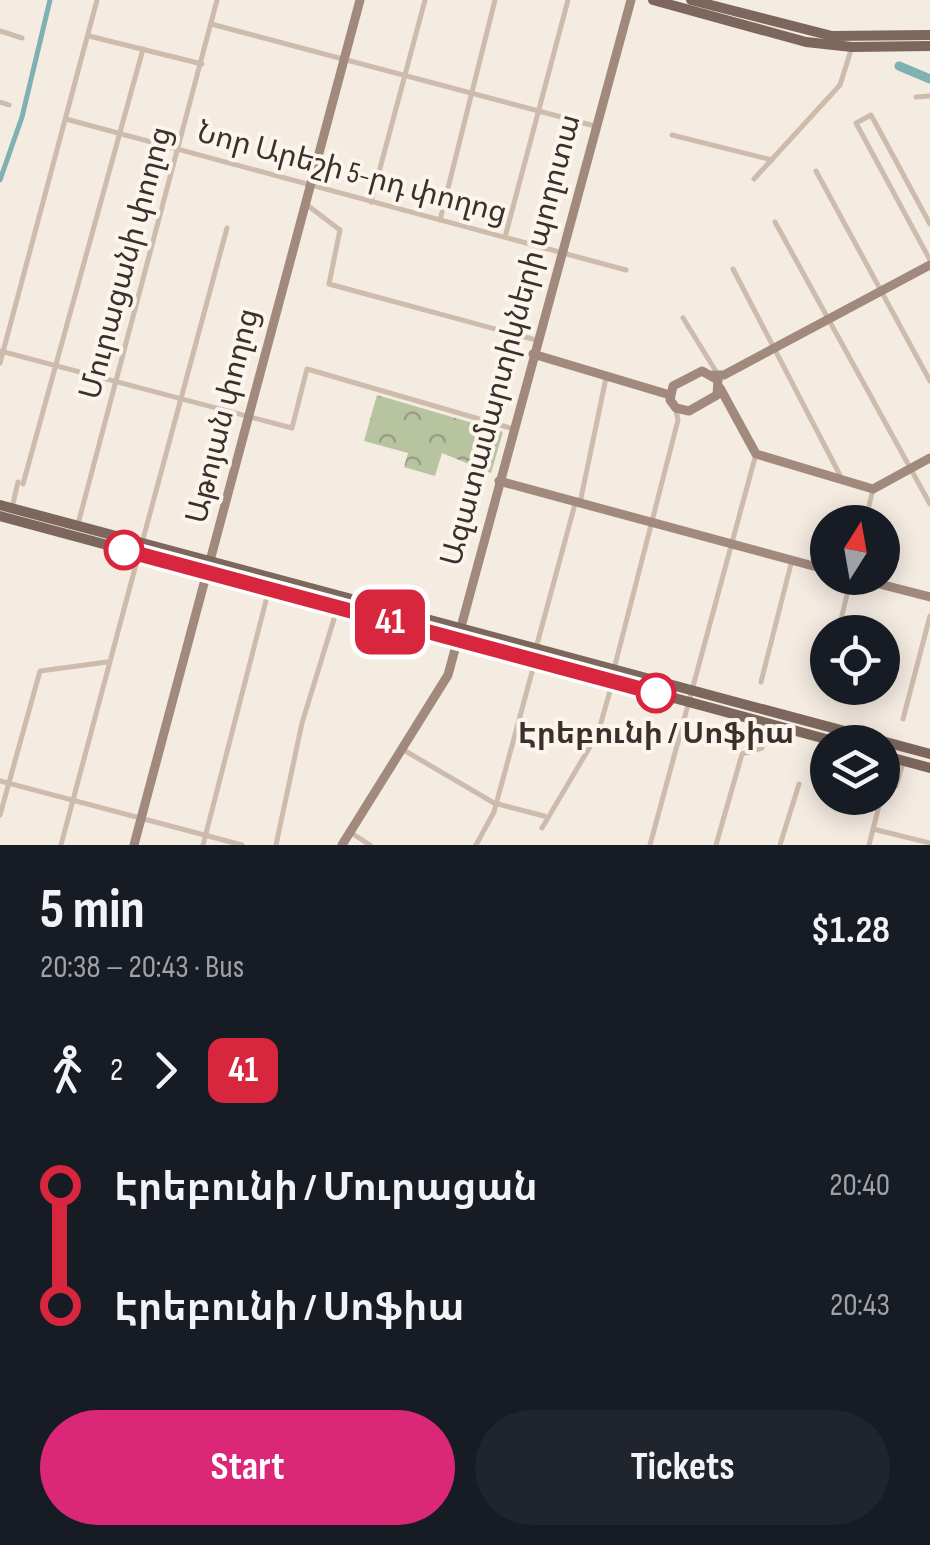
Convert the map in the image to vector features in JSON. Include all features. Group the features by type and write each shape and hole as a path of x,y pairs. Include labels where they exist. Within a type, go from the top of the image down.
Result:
{"main road":[{"path":"653,0 806,42 852,47 930,46"},
{"path":"691,0 832,36 930,35"},
{"path":"6,506 76,531"},
{"path":"0,516 76,531 458,634 614,669 930,754"},
{"path":"210,567 270,589 339,602"},
{"path":"536,654 612,682 810,735"},
{"path":"900,759 930,768"}],"street":[{"path":"0,363 98,0"},
{"name":"Մուրացանի փողոց","path":"76,531 217,0"},
{"name":"Աթոյան փողոց","path":"134,845 360,0"},
{"path":"371,202 426,0"},
{"path":"440,220 495,0"},
{"path":"505,237 568,0"},
{"name":"Ազատամարտիկների պողոտա","path":"342,845 448,675 631,0"},
{"path":"739,13 742,0"},
{"path":"212,24 596,126"},
{"path":"0,32 22,38"},
{"path":"88,36 202,64"},
{"path":"754,179 840,84 852,47"},
{"path":"6,506 21,483 58,366 143,49"},
{"path":"916,97 930,96"},
{"path":"0,102 9,104"},
{"path":"614,669 681,410 772,349 930,262 856,122 870,115 930,224"},
{"name":"Նոր Արեշի 5-րդ փողոց","path":"66,120 626,270"},
{"path":"672,134 772,160"},
{"path":"816,171 930,381"},
{"path":"304,203 340,230 330,284 536,340"},
{"path":"775,222 930,504"},
{"path":"61,845 227,228"},
{"path":"734,269 842,480"},
{"path":"650,845 756,454 682,318"},
{"path":"2,351 292,428 307,370 514,429"},
{"path":"533,354 668,391 681,410"},
{"path":"668,391 702,371 719,384"},
{"path":"580,503 606,376"},
{"path":"756,454 873,489 930,458"},
{"path":"499,480 810,565"},
{"path":"869,505 873,489"},
{"path":"476,845 494,812 575,504 580,503"},
{"path":"761,682 792,560"},
{"path":"203,845 270,589"},
{"path":"900,590 930,597"},
{"path":"276,845 302,723 339,602"},
{"path":"903,719 930,616"},
{"path":"0,815 40,672 108,662"},
{"path":"542,828 598,733 612,682"},
{"path":"716,845 742,754 762,748 770,724"},
{"path":"402,749 494,803 544,816"},
{"path":"900,773 904,760"},
{"path":"0,781 242,845"},
{"path":"780,845 799,784"},
{"path":"869,845 877,815"},
{"path":"874,829 930,842"},
{"path":"350,832 370,845"}],"green space":[{"path":"377,395 503,432 491,473 442,453 435,476 404,467 408,453 364,441"}],"waterway":[{"path":"0,180 22,117 50,0"},
{"path":"899,66 930,79"}],"bus line":[{"name":"41","path":"124,550 656,693"}],"place":[{"name":"Էրեբունի / Սոֆիա","path":"656,693"}]}
